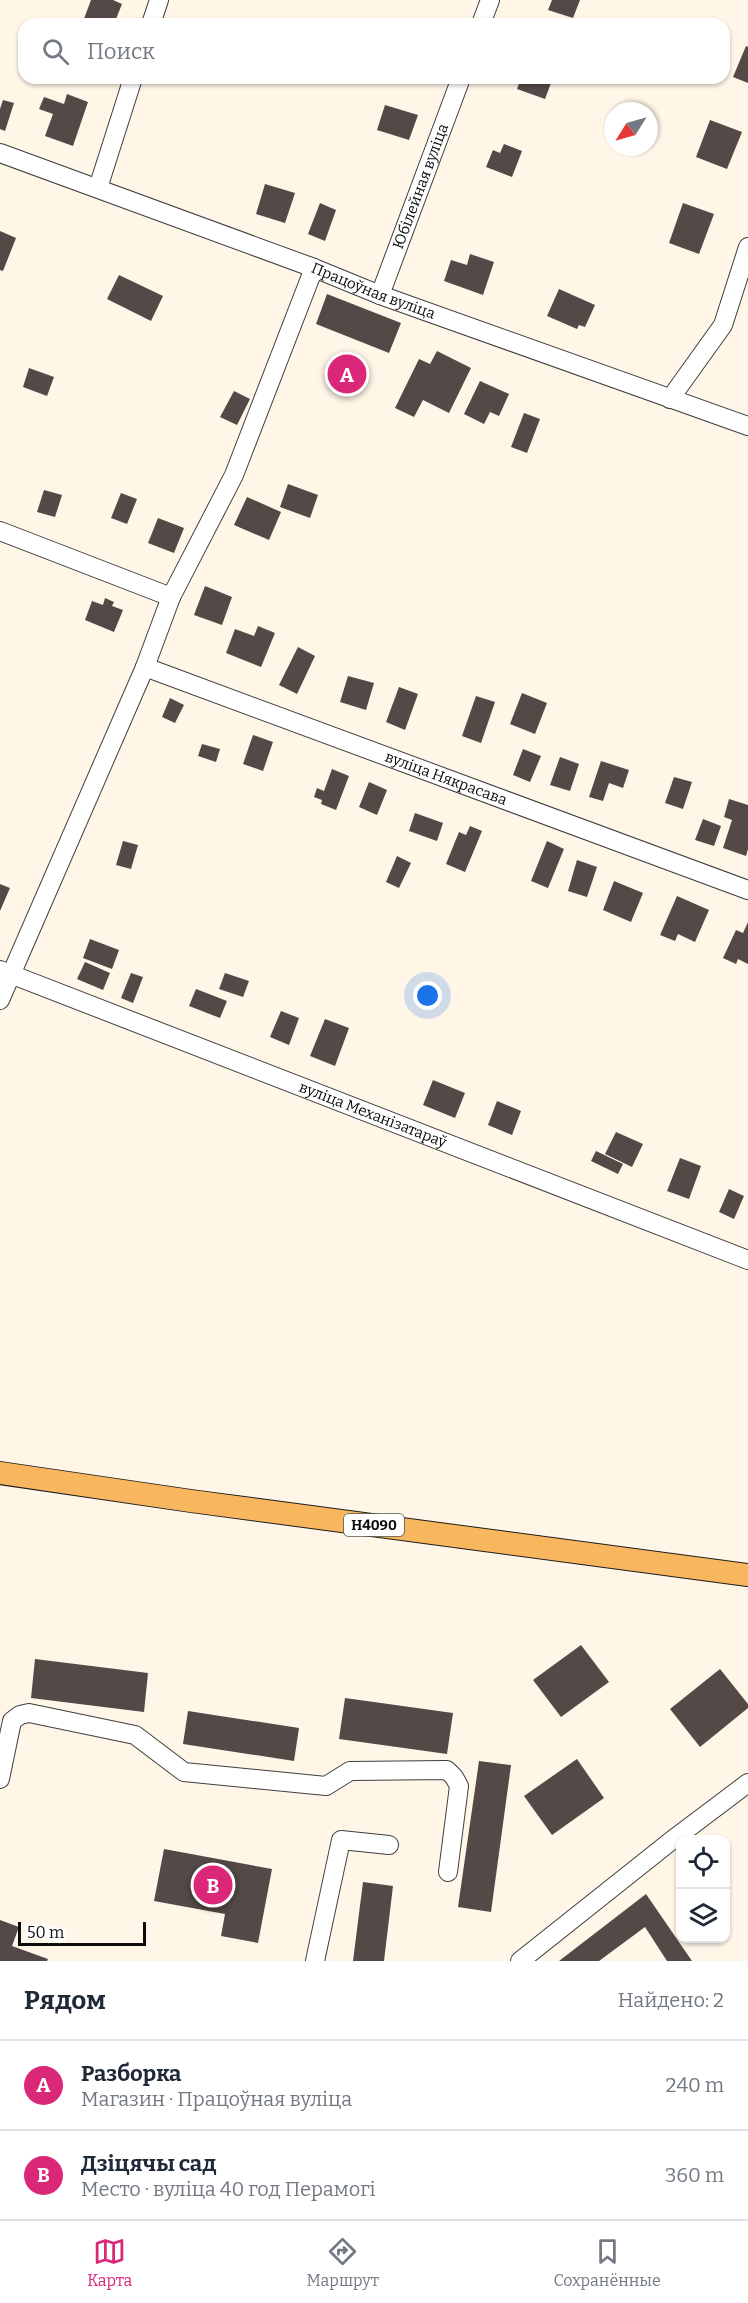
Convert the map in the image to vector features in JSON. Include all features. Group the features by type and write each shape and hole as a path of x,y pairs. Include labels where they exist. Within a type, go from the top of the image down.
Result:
{"main road":[{"name":"Н4090","path":"0,1473 191,1501 748,1575"}],"street":[{"path":"153,18 159,0"},
{"path":"483,18 490,0"},
{"path":"98,188 132,84"},
{"name":"Юбілейная вуліца","path":"380,295 459,84"},
{"name":"Працоўная вуліца","path":"0,153 314,268 380,295 748,426"},
{"path":"670,399 723,325 748,247"},
{"path":"0,1000 5,973 145,667 171,597 234,475 314,268"},
{"path":"0,531 171,597"},
{"name":"вуліца Някрасава","path":"145,667 748,890"},
{"name":"вуліца Механізатараў","path":"5,973 748,1260"},
{"path":"0,1779 12,1721 20,1715 29,1713 135,1735 184,1772 326,1786 350,1771 447,1770 459,1786 448,1872"},
{"path":"520,1961 748,1783"},
{"path":"315,1961 341,1840 389,1845"}],"building":[{"path":"91,0 113,0 122,4 116,18 84,18"},
{"path":"552,0 580,0 573,18 548,10"},
{"path":"746,46 748,47 748,83 733,77"},
{"path":"519,84 551,84 545,99 517,89"},
{"path":"67,94 88,102 73,146 45,136 53,114 39,109 44,97 64,104"},
{"path":"3,100 14,103 5,131 0,129 0,109"},
{"path":"385,105 418,115 409,140 377,130"},
{"path":"710,120 742,132 727,169 696,157"},
{"path":"504,144 522,151 512,177 486,167 493,150 500,153"},
{"path":"265,184 295,193 285,223 256,214"},
{"path":"320,203 336,210 325,241 308,234"},
{"path":"683,203 714,214 699,254 669,243"},
{"path":"0,231 16,238 3,271 0,270"},
{"path":"470,254 494,262 483,295 444,281 451,260 467,265"},
{"path":"119,275 163,296 151,321 107,299"},
{"path":"559,289 595,305 585,327 579,325 577,329 547,316"},
{"path":"327,294 401,323 389,353 316,324"},
{"path":"437,351 471,368 449,413 423,400 414,417 395,408 419,359 430,364"},
{"path":"29,368 54,377 47,396 23,387"},
{"path":"480,381 509,394 499,416 490,412 484,424 464,414"},
{"path":"234,391 250,399 237,425 220,417"},
{"path":"524,413 540,419 527,453 511,447"},
{"path":"288,484 318,495 310,518 280,507"},
{"path":"44,490 62,495 55,517 37,512"},
{"path":"121,493 137,499 127,524 111,518"},
{"path":"247,497 281,512 269,540 234,525"},
{"path":"158,518 184,528 174,553 148,543"},
{"path":"205,586 232,597 222,625 194,615"},
{"path":"105,598 114,602 112,606 123,610 114,632 85,620 92,601 103,605"},
{"path":"258,626 275,633 261,667 226,653 235,629 254,636"},
{"path":"298,647 315,656 297,694 279,685"},
{"path":"348,676 374,683 366,710 340,702"},
{"path":"399,687 418,694 405,730 386,722"},
{"path":"522,693 547,703 535,734 510,724"},
{"path":"476,696 495,702 481,743 462,736"},
{"path":"170,698 184,705 175,723 162,717"},
{"path":"253,735 273,742 263,771 243,764"},
{"path":"202,744 220,749 216,762 198,756"},
{"path":"523,749 541,756 530,782 513,775"},
{"path":"560,757 579,764 570,791 550,785"},
{"path":"601,761 629,770 623,788 609,783 603,801 589,797"},
{"path":"332,769 349,776 336,810 321,804 322,800 314,797 317,788 324,791"},
{"path":"674,777 692,782 683,809 665,803"},
{"path":"369,782 387,790 377,815 359,807"},
{"path":"729,799 748,805 746,856 723,848 732,820 724,817"},
{"path":"415,813 443,823 437,841 409,831"},
{"path":"703,819 721,826 714,846 695,840"},
{"path":"470,826 482,831 465,872 446,864 459,832 466,835"},
{"path":"123,841 138,845 131,869 116,865"},
{"path":"547,841 564,849 548,888 531,881"},
{"path":"397,856 411,863 399,888 386,882"},
{"path":"577,860 597,867 587,897 568,891"},
{"path":"614,881 643,893 631,922 603,910"},
{"path":"0,884 10,888 0,911"},
{"path":"677,896 709,910 695,942 678,934 675,941 660,935"},
{"path":"748,922 748,964 738,959 736,964 723,958 736,930 743,933"},
{"path":"90,939 119,950 112,969 83,958"},
{"path":"85,962 110,973 103,990 77,979"},
{"path":"131,973 143,977 133,1003 121,998"},
{"path":"225,973 249,981 243,997 219,989"},
{"path":"196,989 227,1001 220,1018 189,1006"},
{"path":"281,1011 299,1018 289,1045 270,1037"},
{"path":"325,1019 349,1028 335,1066 310,1056"},
{"path":"433,1080 465,1093 455,1118 423,1105"},
{"path":"497,1101 521,1111 512,1135 488,1125"},
{"path":"616,1132 643,1144 632,1167 605,1154"},
{"path":"596,1151 623,1164 618,1174 591,1161"},
{"path":"680,1158 701,1166 689,1199 667,1191"},
{"path":"729,1189 744,1196 734,1219 719,1212"},
{"path":"581,1645 609,1682 561,1717 533,1680"},
{"path":"35,1659 148,1673 144,1712 31,1698"},
{"path":"720,1669 748,1704 748,1708 700,1747 670,1709"},
{"path":"345,1698 453,1713 447,1754 339,1739"},
{"path":"188,1711 299,1728 294,1761 183,1744"},
{"path":"577,1759 604,1798 552,1835 524,1796"},
{"path":"479,1761 511,1765 491,1912 458,1907"},
{"path":"164,1849 272,1869 258,1943 221,1936 225,1914 154,1901"},
{"path":"363,1882 393,1886 384,1961 353,1961"},
{"path":"646,1894 676,1938 676,1943 680,1943 692,1961 667,1961 645,1927 599,1961 559,1961"},
{"path":"0,1920 19,1927 12,1946 48,1959 47,1961 0,1961"}],"place":[{"name":"Разборка","path":"347,374"},
{"name":"Дзіцячы сад","path":"213,1885"}]}
